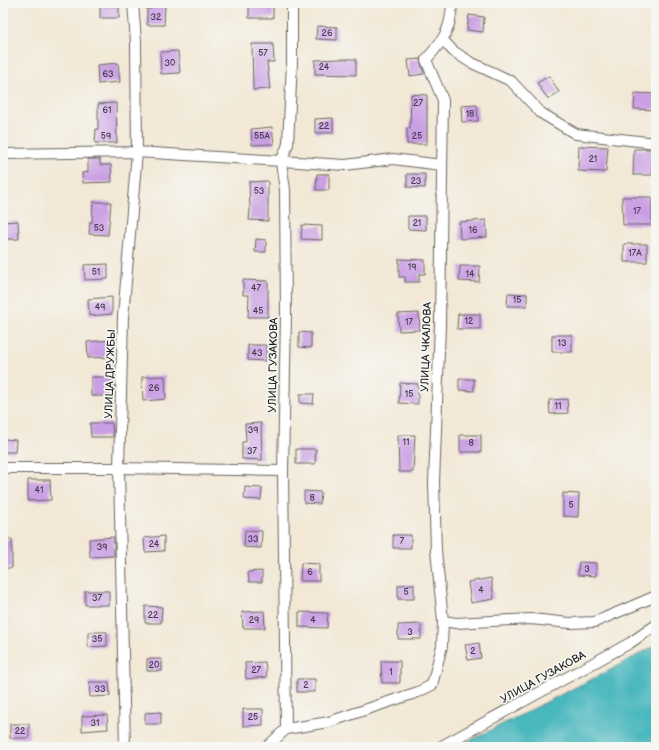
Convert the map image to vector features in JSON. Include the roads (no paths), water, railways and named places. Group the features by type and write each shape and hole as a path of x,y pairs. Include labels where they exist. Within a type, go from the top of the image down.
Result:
{"street":[{"name":"УЛИЦА ДРУЖБЫ","path":"125,747 119,468 124,318 137,152 136,42 133,3"},
{"name":"УЛИЦА ГУЗАКОВА","path":"286,729 283,471 286,315 285,190 281,162 288,144 292,63 292,3"},
{"name":"УЛИЦА ЧКАЛОВА","path":"286,729 329,722 418,692 432,685 442,646 443,621 436,550 434,482 440,325 443,100 426,60 443,40 451,18 452,3"},
{"path":"443,40 453,51 470,62 511,81 541,113 576,134 656,143"},
{"path":"3,154 137,152 344,165 393,159 442,166"},
{"path":"3,468 119,468 283,471"},
{"path":"443,621 456,623 531,620 570,623 595,622 656,596"},
{"name":"УЛИЦА ГУЗАКОВА","path":"440,747 630,643 656,625"},
{"path":"267,747 286,729"}],"water":[{"path":"656,645 656,747 457,747 612,669"}]}
